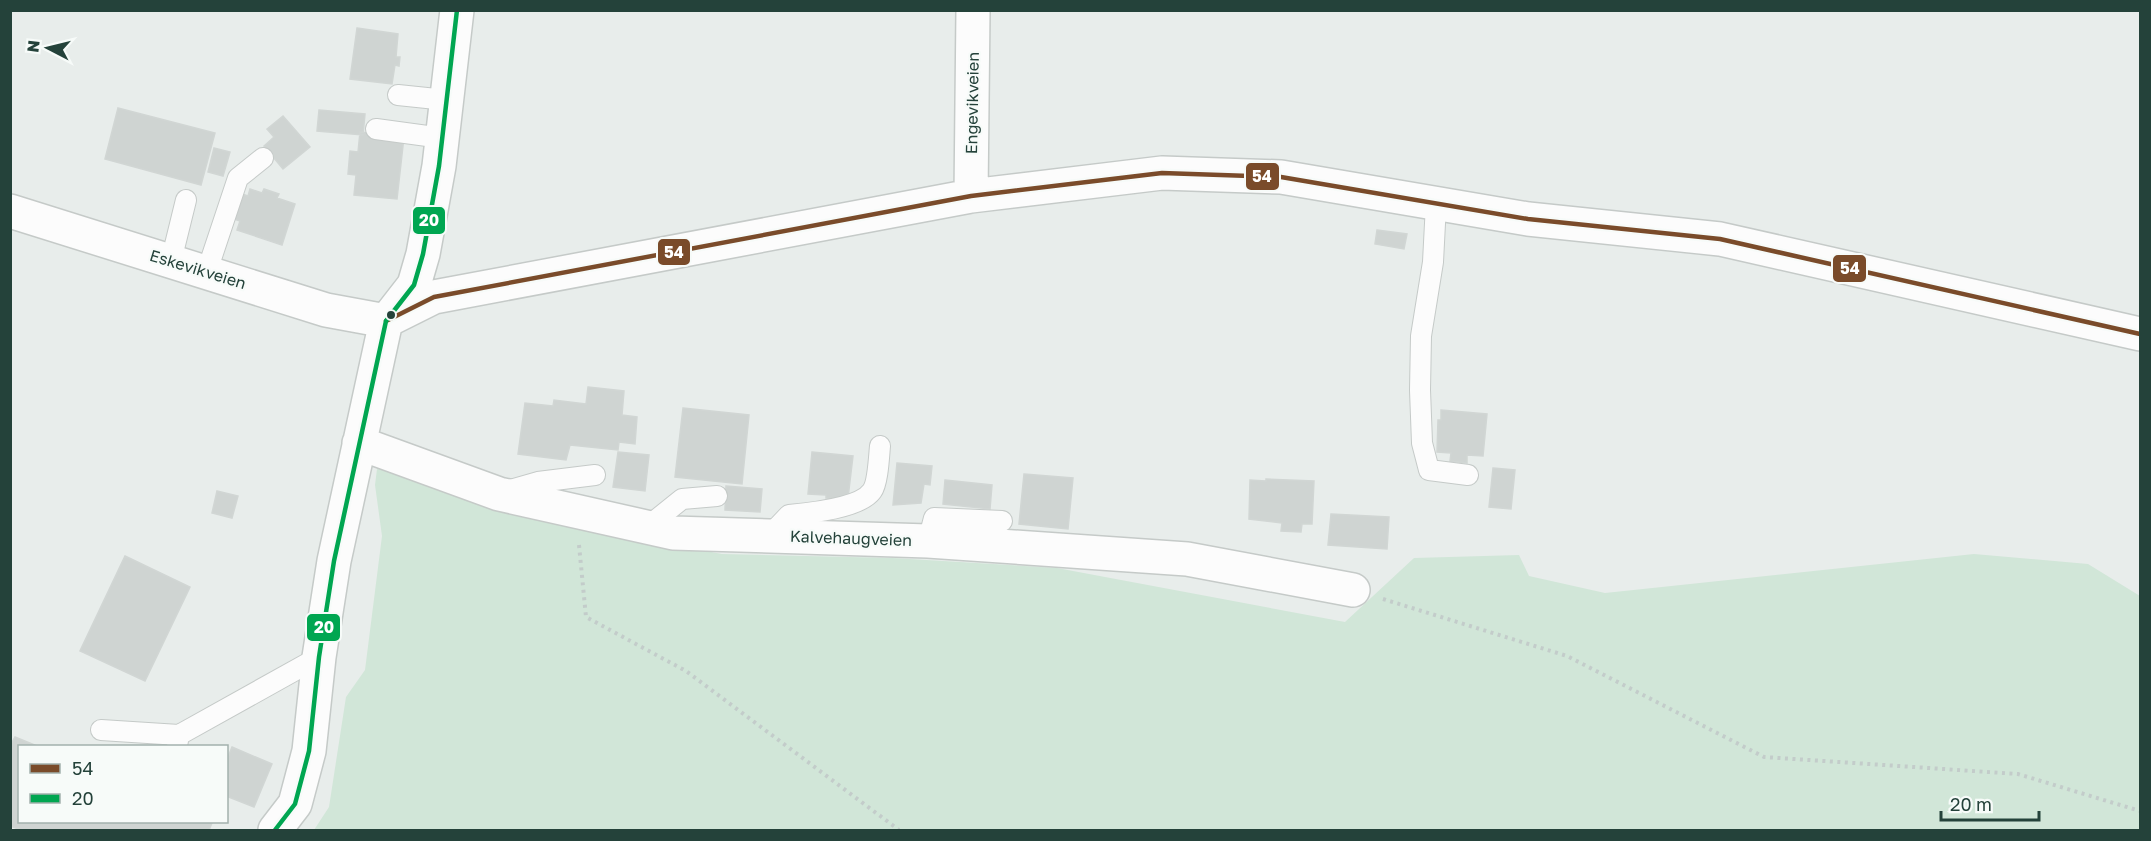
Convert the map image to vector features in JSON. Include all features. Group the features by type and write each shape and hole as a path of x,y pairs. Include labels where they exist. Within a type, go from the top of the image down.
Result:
{"street":[{"path":"275,831 295,804 309,751 319,657 334,561 386,321 414,285 423,254 439,166 457,10"},
{"name":"Engevikveien","path":"971,196 973,10"},
{"path":"386,321 434,297 971,196 1162,173 1281,177 1528,219 1720,239 2140,334"},
{"name":"Eskevikveien","path":"10,211 326,310 386,321"},
{"name":"Kalvehaugveien","path":"359,443 499,494 646,528 702,535 771,534 928,541 1187,559 1353,590"}],"lane":[{"path":"399,95 446,100"},
{"path":"376,129 442,138"},
{"path":"207,271 238,178 263,158"},
{"path":"171,261 186,200"},
{"path":"1436,204 1433,262 1421,336 1422,443 1429,470 1468,475"},
{"path":"771,534 789,515 821,512 865,499 874,489 880,446"},
{"path":"499,494 538,482 594,474"},
{"path":"646,528 682,499 717,496"},
{"path":"928,541 934,518 1002,521"},
{"path":"101,730 178,741 319,657"}],"path":[{"path":"576,511 586,617 686,672 899,831"},
{"path":"1353,590 1567,656 1764,757 2018,774 2140,811"}],"green space":[{"path":"378,461 556,523 722,554 893,558 1057,568 1345,622 1414,558 1519,555 1529,576 1605,593 1974,554 2088,564 2140,596 2140,830 314,830 329,807 346,697 365,670 382,536 375,485"}],"building":[{"path":"357,28 398,34 396,57 400,57 399,66 395,65 392,84 350,79"},
{"path":"118,108 215,133 201,185 105,159"},
{"path":"319,110 365,114 363,135 317,131"},
{"path":"283,116 310,147 283,169 264,146 274,137 267,129"},
{"path":"360,132 404,137 397,199 354,195 356,175 348,174 350,151 358,152"},
{"path":"214,148 230,152 223,176 208,172"},
{"path":"250,189 262,193 264,189 279,194 277,198 295,204 282,245 237,230 240,221 228,217 236,192 248,196"},
{"path":"1377,230 1407,234 1404,249 1375,244"},
{"path":"588,387 624,391 622,415 637,417 635,444 619,442 618,450 570,445 566,460 518,454 525,403 553,406 554,400 586,404"},
{"path":"683,408 749,415 742,484 675,477"},
{"path":"1441,410 1487,414 1483,456 1467,455 1467,463 1450,461 1451,453 1437,452 1438,420 1441,420"},
{"path":"618,452 649,455 645,491 613,487"},
{"path":"812,452 853,456 848,498 826,498 826,495 808,494"},
{"path":"897,463 932,466 930,485 924,484 921,503 893,505"},
{"path":"1493,468 1515,470 1511,509 1489,507"},
{"path":"1024,474 1073,478 1068,529 1019,524"},
{"path":"1266,479 1314,481 1312,524 1302,524 1301,532 1281,531 1282,523 1249,519 1250,480 1266,481"},
{"path":"945,480 992,485 990,509 943,504"},
{"path":"726,486 762,489 760,512 725,510"},
{"path":"217,491 238,496 232,518 212,513"},
{"path":"1331,514 1389,517 1387,549 1328,545"},
{"path":"125,556 190,587 145,681 80,651"},
{"path":"15,737 35,745 18,745 18,823 212,823 209,830 21,830 10,826 10,746"},
{"path":"232,747 272,764 254,807 228,797 228,757"}],"transit line":[{"name":"20","path":"275,830 295,804 309,751 319,657 334,561 386,321 414,285 423,254 439,166 457,10"},
{"name":"54","path":"386,321 434,297 971,196 1162,173 1281,177 1528,219 1720,239 2140,334"}]}
